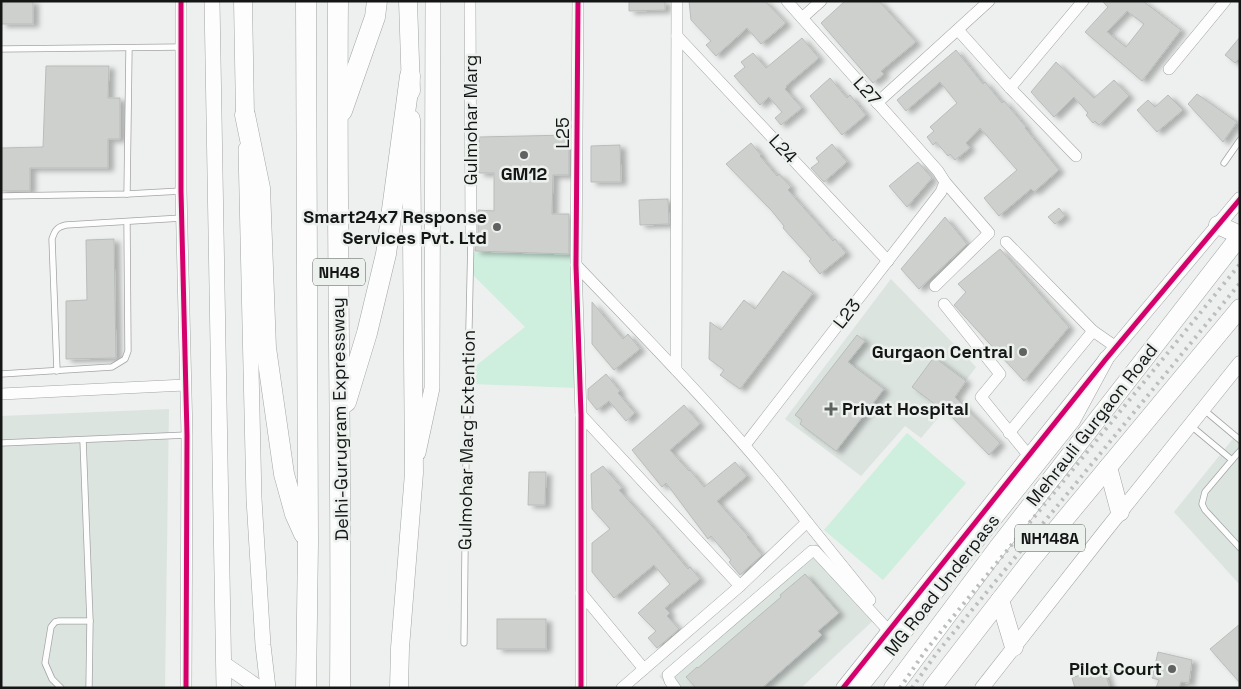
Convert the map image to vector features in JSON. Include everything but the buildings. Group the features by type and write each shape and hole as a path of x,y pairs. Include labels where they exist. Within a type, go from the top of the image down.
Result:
{"highway":[{"name":"Delhi-Gurugram Expressway","path":"306,1 308,543 306,688"},
{"name":"Delhi-Gurugram Expressway","path":"338,1 337,126 342,543 340,688"},
{"path":"337,126 376,18 377,1"},
{"path":"340,421 367,333 386,254 410,76"},
{"path":"245,115 260,188 266,348 284,474 295,514 308,543"}],"main road":[{"path":"212,1 224,688"},
{"path":"243,1 254,499 268,688"},
{"path":"399,688 400,648 414,473 408,1"},
{"path":"414,473 432,388 433,1"},
{"path":"1218,226 1240,236"},
{"name":"Mehrauli Gurgaon Road","path":"893,688 1017,522 1240,236"},
{"name":"Mehrauli Gurgaon Road","path":"935,687 1000,600 1240,308"},
{"name":"MG Road Underpass","path":"860,688 1073,420 1111,353"},
{"path":"1108,467 1120,512"},
{"path":"1000,600 1014,647"},
{"path":"391,688 400,648"},
{"path":"400,648 407,688"},
{"path":"224,664 259,688"}],"street":[{"path":"181,1 181,191 187,435 186,688"},
{"name":"Gulmohar Marg","path":"470,1 471,238"},
{"name":"L25","path":"578,1 576,265 581,415 581,688"},
{"path":"676,370 677,1"},
{"name":"L27","path":"787,1 938,171 989,234 935,286"},
{"path":"802,18 821,1"},
{"path":"877,103 989,1"},
{"path":"1010,88 1083,1"},
{"path":"1169,69 1226,1"},
{"path":"958,30 1010,88 1076,156"},
{"name":"L24","path":"677,36 888,261"},
{"name":"L23","path":"745,445 941,192 945,182"},
{"path":"843,688 1111,353 1240,199"},
{"path":"1006,242 1093,331 1111,353"},
{"path":"576,265 745,445 891,628"},
{"path":"944,304 1000,374 981,397 1028,456"},
{"path":"1009,433 1093,331"},
{"path":"982,688 1240,363"},
{"path":"1,394 185,385"},
{"path":"581,415 740,586"},
{"path":"622,688 740,586 807,522"},
{"path":"675,688 668,674 812,550 891,628"},
{"path":"581,593 644,668"}],"lane":[{"path":"1,50 181,47"},
{"path":"127,194 130,49"},
{"path":"1224,163 1240,140"},
{"path":"1,196 181,191"},
{"path":"57,371 52,239 54,231 58,227 66,225 182,218"},
{"path":"1,374 112,366 125,359 128,351 127,222"},
{"name":"Gulmohar Marg Extention","path":"464,643 471,238"},
{"path":"1203,409 1240,440"},
{"path":"1190,425 1232,460"},
{"path":"1,443 187,435"},
{"path":"83,440 90,621 90,688"},
{"path":"1240,451 1205,492 1202,504 1205,510 1240,548"},
{"path":"61,688 48,673 45,663 51,627 55,622 59,621 90,621"}],"shaded area":[{"path":"891,279 976,367 921,438 905,426 861,476 785,419"},
{"path":"169,409 165,688 1,688 1,416"},
{"path":"1240,430 1240,585 1174,512"},
{"path":"816,544 877,617 801,688 669,688 659,676"}],"green space":[{"path":"471,252 573,254 577,388 472,384 468,372 525,327 470,272"},
{"path":"907,433 966,483 883,580 824,530"}],"railway":[{"path":"900,688 926,650 1240,264"},
{"path":"912,688 936,654 1240,283"}],"cycle path":[{"path":"181,1 181,191 187,435 186,688"},
{"path":"578,1 576,265 581,415 581,688"},
{"path":"843,688 1106,359 1240,199"}],"place":[{"name":"GM12","path":"524,155"},
{"name":"Smart24x7 Response Services Pvt. Ltd","path":"497,227"},
{"name":"Gurgaon Central","path":"1023,352"},
{"name":"Privat Hospital","path":"831,409"},
{"name":"Pilot Court","path":"1172,669"}]}
